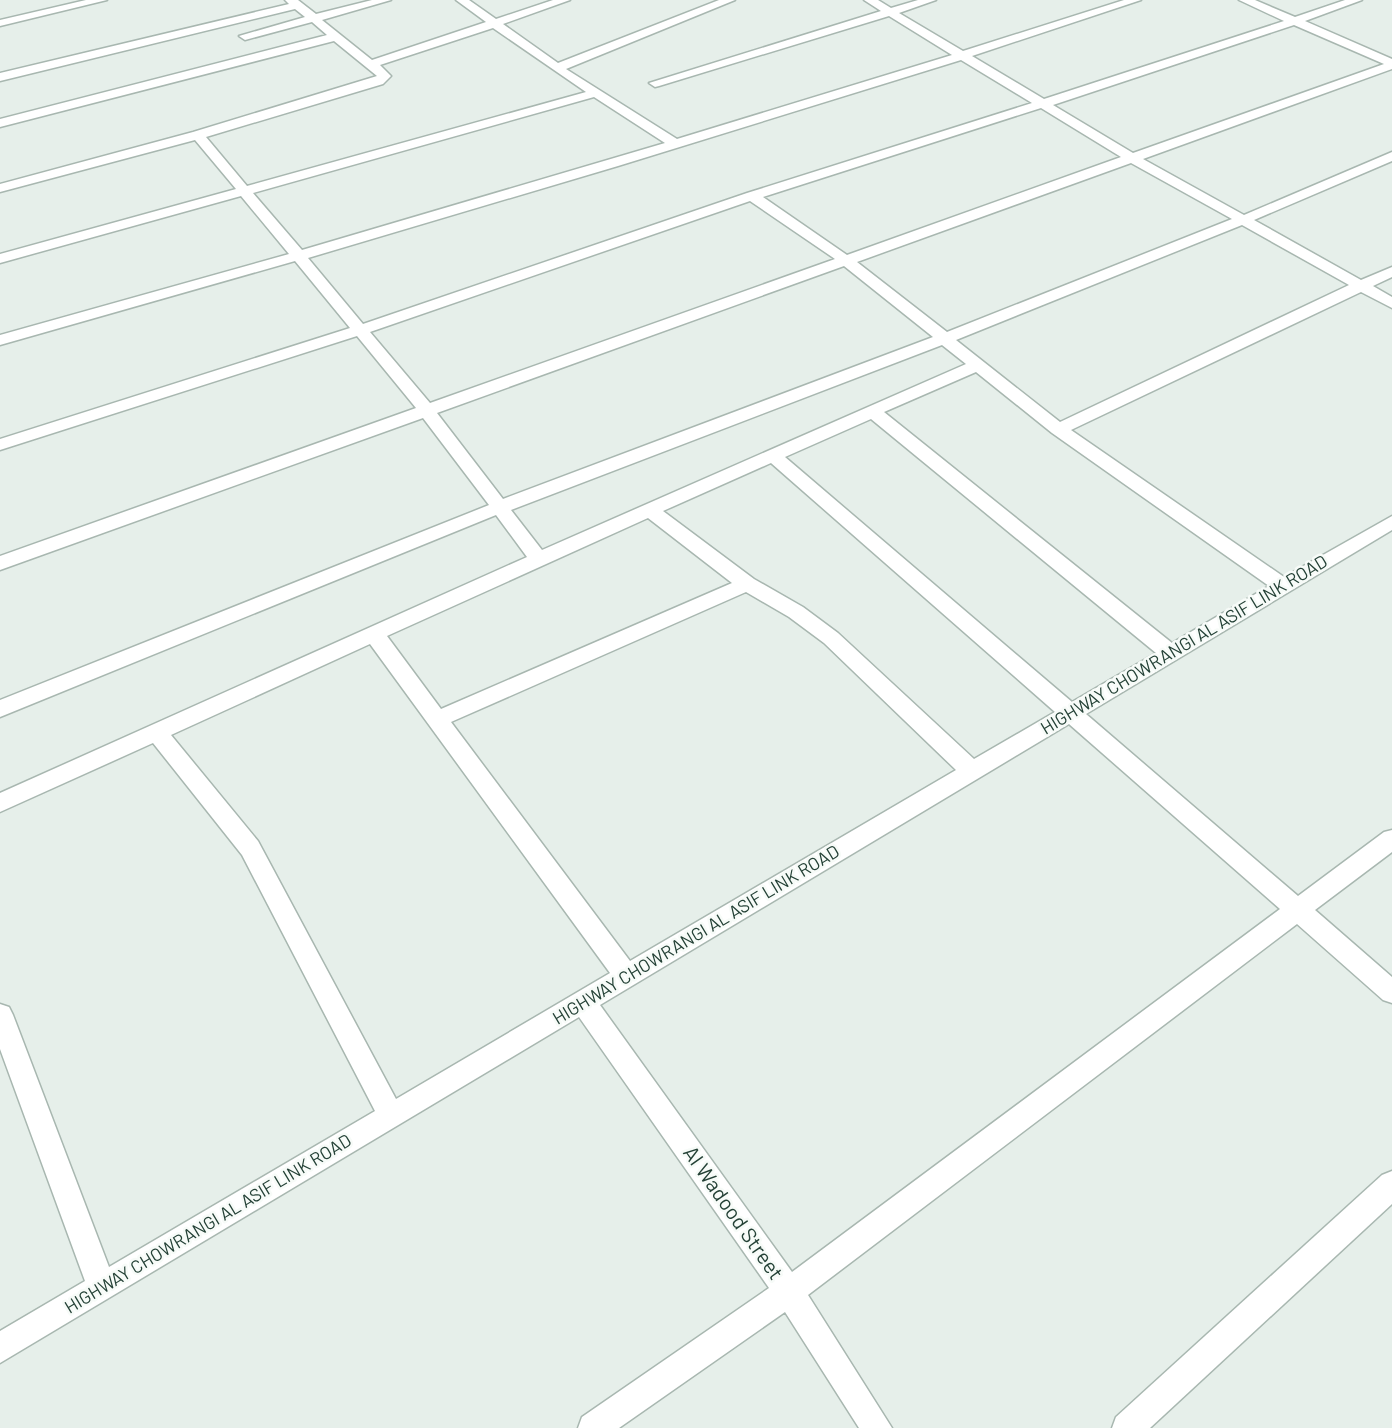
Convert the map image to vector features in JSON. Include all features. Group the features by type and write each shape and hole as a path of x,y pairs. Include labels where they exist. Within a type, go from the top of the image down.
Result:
{"street":[{"path":"0,23 101,0"},
{"path":"245,36 385,0"},
{"path":"462,0 557,68 674,142"},
{"path":"372,64 564,0"},
{"path":"557,68 729,0"},
{"path":"870,0 1134,159 1392,303"},
{"path":"655,83 930,0"},
{"path":"0,340 90,312 297,256 961,57 1135,0"},
{"path":"1245,0 1392,64"},
{"path":"0,445 361,330 752,196 1356,0"},
{"path":"0,77 295,3 384,74 383,78 198,135 0,188"},
{"path":"0,123 338,36"},
{"path":"0,563 1134,159 1392,64"},
{"path":"0,259 596,93"},
{"path":"198,135 428,412 539,559"},
{"path":"0,709 502,507 945,340 1245,221 1392,156"},
{"path":"752,196 847,261 1058,429 1283,586"},
{"path":"1058,429 1392,271"},
{"path":"0,803 539,559 977,365"},
{"path":"873,412 1170,653"},
{"path":"774,456 1392,992"},
{"path":"652,511 747,584 796,612 831,638 972,771"},
{"name":"HIGHWAY CHOWRANGI AL ASIF LINK ROAD","path":"0,1348 1392,522"},
{"path":"436,720 747,584"},
{"path":"374,634 627,976"},
{"path":"156,732 250,848 391,1115"},
{"path":"593,1428 789,1292 1392,839"},
{"name":"Al Wadood Street","path":"583,1002 789,1292 877,1428"},
{"path":"0,1014 102,1287"},
{"path":"1127,1428 1392,1185"}]}
